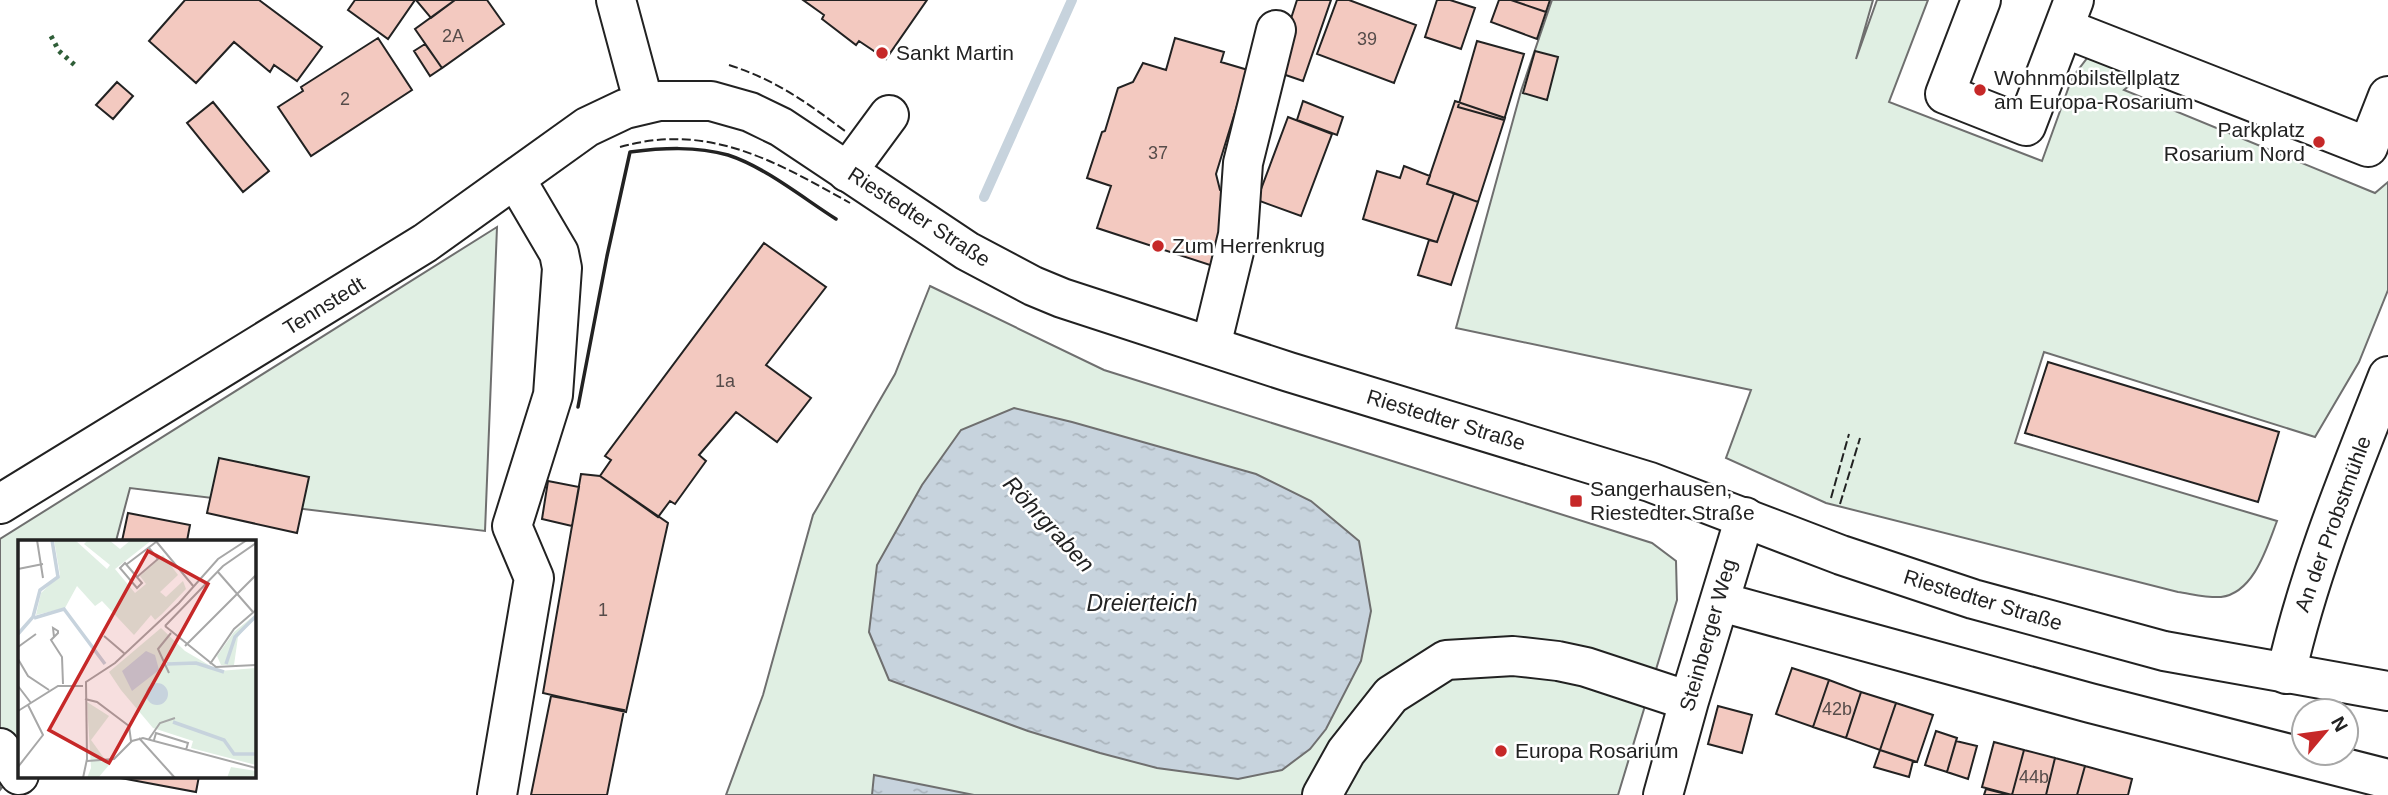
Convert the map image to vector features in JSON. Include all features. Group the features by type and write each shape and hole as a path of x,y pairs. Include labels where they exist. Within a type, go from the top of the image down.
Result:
{"main road":[{"path":"617,0 644,104"},
{"path":"1981,0 1945,94 2026,126 2069,14 2368,147 2380,140 2388,96"},
{"path":"1211,346 1238,234 1243,163 1276,30"},
{"name":"Riestedter Straße","path":"644,104 676,99 701,99 729,105 781,127 967,251 1033,286 1062,298 1398,406 1640,478 1841,555 2032,617 2164,651 2388,691"},
{"name":"Tennstedt","path":"0,504 425,243 587,127 625,109 644,104"},
{"path":"847,172 889,115"},
{"path":"497,795 534,578 512,526 553,395 562,268 559,253 516,180"},
{"name":"An der Probstmühle","path":"2286,674 2303,605 2323,542 2388,376"},
{"name":"Steinberger Weg","path":"1663,795 1745,517"},
{"path":"1721,602 2090,703 2388,779"},
{"path":"1322,795 1346,752 1391,695 1446,660 1513,656 1558,661 1586,667 1689,701"},
{"path":"0,748 18,772"},
{"path":"23,778 38,795"}],"green space":[{"path":"1552,0 1873,0 1856,59 1877,0 1928,0 1889,102 2042,161 2072,78 2088,57 2146,72 2124,90 2375,193 2388,182 2388,290 2359,362 2315,437 2044,352 2015,443 2277,521 2264,555 2251,578 2232,594 2221,597 2178,592 1826,503 1726,458 1751,390 1456,328 1521,91"},
{"path":"497,227 485,531 130,488 116,540 18,540 18,768 0,790 0,539"},
{"path":"930,286 1104,370 1652,543 1676,561 1677,600 1618,795 726,795 763,695 813,515 895,374"}],"water":[{"name":"Dreierteich","path":"1014,408 1256,474 1311,501 1359,541 1371,611 1361,661 1326,729 1310,749 1282,770 1238,779 1157,768 1028,731 889,680 869,632 877,565 922,485 961,430"},
{"path":"874,775 974,795 872,795"}],"building":[{"path":"185,0 259,0 322,47 297,81 274,65 270,72 234,42 196,83 149,41"},
{"path":"355,0 415,0 388,39 348,10"},
{"path":"416,0 455,0 431,18"},
{"path":"455,0 487,0 504,24 442,68 415,29"},
{"path":"803,0 927,0 886,59 859,41 856,45 822,19 824,15"},
{"path":"1297,0 1331,0 1303,81 1274,71"},
{"path":"1337,0 1349,0 1416,25 1394,83 1317,54"},
{"path":"1437,0 1450,0 1475,8 1461,49 1425,37"},
{"path":"1499,0 1511,0 1546,12 1537,39 1491,22"},
{"path":"1511,0 1550,0 1546,12"},
{"path":"378,38 412,90 311,156 278,107 303,91 301,87"},
{"path":"1175,38 1224,52 1221,62 1248,70 1216,174 1220,190 1227,192 1213,266 1097,228 1111,186 1087,178 1118,88 1133,82 1143,63 1166,70"},
{"path":"1477,41 1524,54 1504,120 1458,107"},
{"path":"425,44 442,68 430,76 414,51"},
{"path":"1535,51 1558,57 1547,100 1523,93"},
{"path":"117,82 133,96 113,119 96,105"},
{"path":"1303,101 1343,117 1337,135 1297,120"},
{"path":"1455,101 1505,118 1478,202 1427,184"},
{"path":"213,102 269,171 243,192 187,123"},
{"path":"1288,117 1332,134 1301,216 1257,200"},
{"path":"1404,166 1430,176 1427,184 1454,193 1437,242 1363,219 1377,171 1400,178"},
{"path":"1454,193 1478,202 1451,285 1418,275 1429,240 1437,242"},
{"path":"764,243 826,287 766,365 811,398 777,442 736,412 699,455 706,461 675,504 670,501 658,517 600,476 611,460 605,456"},
{"path":"2048,362 2279,432 2258,502 2025,433"},
{"path":"219,458 309,477 297,533 207,513"},
{"path":"581,474 600,476 668,523 626,712 543,693"},
{"path":"548,481 579,487 572,526 542,519"},
{"path":"128,513 190,525 187,540 122,540"},
{"path":"1792,668 1829,680 1813,727 1776,714"},
{"path":"1829,680 1861,692 1846,738 1813,727"},
{"path":"1861,692 1896,703 1880,750 1846,738"},
{"path":"551,696 624,710 607,795 531,795"},
{"path":"1896,703 1933,715 1917,762 1880,750"},
{"path":"1718,706 1752,715 1742,753 1708,744"},
{"path":"1936,731 1957,738 1947,772 1925,765"},
{"path":"1956,741 1977,746 1968,779 1947,772"},
{"path":"1994,742 2024,750 2012,795 1982,787"},
{"path":"1880,750 1913,761 1909,777 1874,767"},
{"path":"2024,750 2055,758 2046,795 2012,795"},
{"path":"2055,758 2085,766 2077,795 2046,795"},
{"path":"2085,766 2132,779 2128,795 2077,795"},
{"path":"121,778 199,778 196,792"},
{"path":"1986,789 2010,795 1984,795"}],"waterway":[{"name":"Röhrgraben","path":"984,197 1072,0"}],"hedge":[{"path":"51,36 59,51 78,68"}],"fence":[{"path":"729,65 790,93 845,131"},
{"path":"620,147 683,139 712,143 767,160 850,203"},
{"path":"1831,498 1849,434"},
{"path":"1840,504 1860,438"}],"wall":[{"path":"578,407 630,152 679,149 728,155 770,175 836,219"}],"place":[{"name":"Sankt Martin","path":"882,53"},
{"name":"Wohnmobilstellplatz am Europa-Rosarium","path":"1980,90"},
{"name":"Parkplatz Rosarium Nord","path":"2319,142"},
{"name":"Zum Herrenkrug","path":"1158,246"},
{"name":"Sangerhausen, Riestedter Straße","path":"1576,501"},
{"name":"Europa Rosarium","path":"1501,751"}]}
